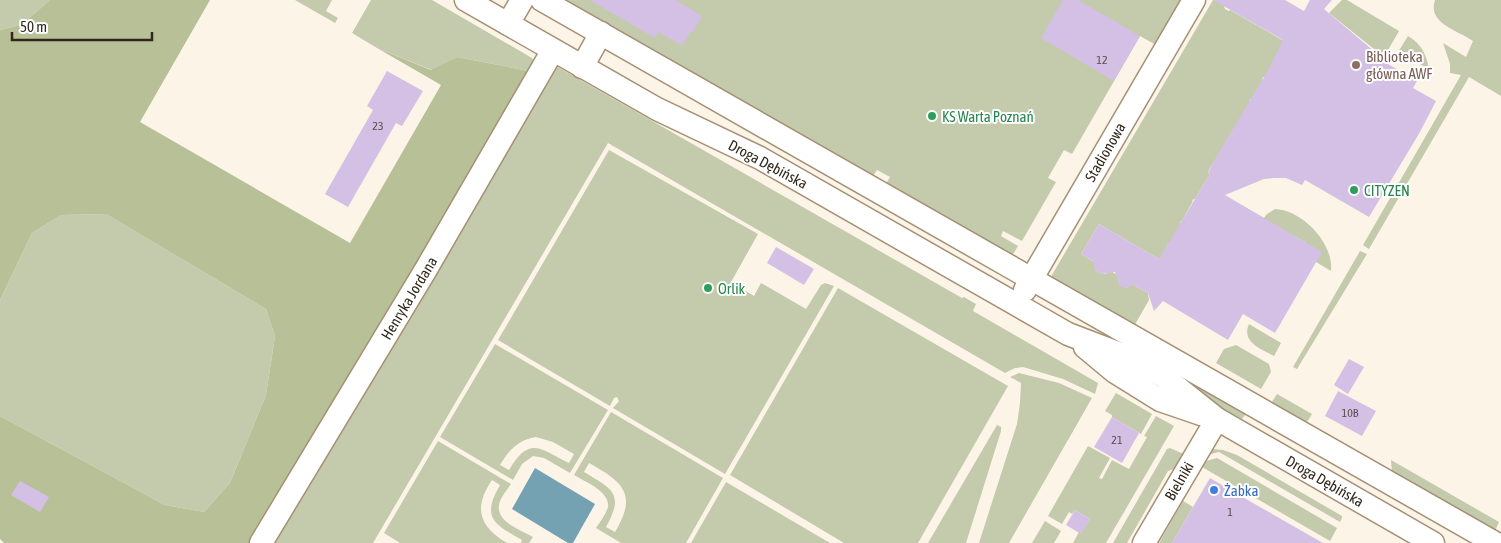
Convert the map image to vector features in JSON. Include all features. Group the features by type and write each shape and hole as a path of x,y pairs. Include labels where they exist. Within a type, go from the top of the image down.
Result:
{"street":[{"name":"Droga Dębińska","path":"466,0 657,109 760,158 1016,304 1068,334 1115,372 1160,400 1216,419 1433,543"},
{"path":"508,24 522,0"},
{"path":"542,0 1495,543"},
{"name":"Stadionowa","path":"1016,304 1194,0"},
{"path":"582,67 601,33"},
{"name":"Henryka Jordana","path":"261,543 425,271 553,50"},
{"path":"933,257 948,230"},
{"path":"1244,435 1260,408"},
{"name":"Bielniki","path":"1144,543 1216,419"},
{"path":"1342,491 1358,464"},
{"path":"1361,502 1377,475"}],"green space":[{"path":"0,0 50,0 21,25 0,30"},
{"path":"50,0 210,0 140,122 350,243 441,85 377,48 431,70 457,57 529,71 252,543 4,543 0,539 0,416 165,505 204,512 230,483 266,395 275,336 266,309 106,214 61,215 32,233 0,300 0,30 21,25"},
{"path":"295,0 332,0 326,11 338,18 335,23"},
{"path":"371,0 432,0 532,58 534,61 529,71 457,57 432,70 377,48 352,33"},
{"name":"KS Warta Poznań","path":"557,0 1187,0 1156,45 1140,36 1072,154 1064,150 1048,178 1056,182 1022,241 1003,231 1001,236 1018,246 1012,256 939,213 884,187 890,177 877,170 871,179 655,56 658,52 655,50 652,54"},
{"path":"1213,0 1228,0 1224,6 1225,9 1230,10 1284,41 1265,77 1263,77 1252,99 1249,101 1209,170 1208,173 1210,174 1195,199 1192,200 1170,243 1167,244 1169,245 1162,258 1159,259 1099,224 1081,254 1096,263 1095,270 1099,273 1106,274 1109,270 1119,276 1119,284 1126,288 1132,284 1148,293 1149,300 1133,328 1049,280"},
{"path":"1342,0 1347,0 1399,31 1384,57 1329,13"},
{"path":"1435,0 1501,0 1501,96 1469,77 1369,249 1363,245 1461,75 1450,73 1450,64 1443,43 1466,57 1473,41 1439,20 1435,15"},
{"path":"1408,36 1422,50 1429,69 1398,52"},
{"path":"556,66 962,298 964,297 976,304 973,311 1098,383 1095,394 1063,379 1023,367 1015,368 1005,373 608,143 373,543 270,543"},
{"path":"609,150 758,234 731,282 754,296 761,283 806,309 821,285 825,283 834,286 725,474 613,408 619,401 617,397 614,398 610,406 498,340"},
{"path":"1275,209 1296,215 1314,230 1322,239 1327,250 1331,260 1331,271 1316,262 1305,242 1263,219"},
{"path":"106,214 266,309 275,336 266,395 230,483 204,512 165,505 0,416 0,300 32,233 61,215"},
{"path":"1360,251 1367,254 1297,369 1293,367"},
{"path":"838,288 1008,386 918,543 844,543 730,475"},
{"path":"1249,324 1281,343 1274,356 1258,348 1250,340 1247,330"},
{"path":"495,344 608,410 570,473 544,458 533,456 522,464 513,480 440,437","holes":["536,437 553,442 574,454 569,463 536,448 523,452 509,470 500,465 511,450 519,443 530,438"]},
{"path":"1236,345 1269,364 1271,372 1261,389 1216,363 1224,349"},
{"path":"1183,372 1249,410 1242,419 1225,410 1180,378"},
{"path":"1019,373 1059,383 1092,398 1009,543 979,543 1017,424 1021,383 1010,377"},
{"path":"1116,393 1152,414 1141,434 1105,411"},
{"path":"1277,394 1312,414 1304,427 1274,409 1272,402"},
{"path":"611,412 723,478 686,543 621,543 596,528 608,507 608,501 605,496 596,488 574,475","holes":["589,463 618,483 626,498 622,519 615,532 606,527 615,506 613,493 602,483 584,472"]},
{"path":"1156,416 1174,426 1106,543 1073,543 1090,519 1075,510 1072,514 1069,512 1062,524 1048,516 1088,446 1110,458 1099,478 1102,479 1112,460 1129,469 1147,437 1144,436"},
{"path":"997,425 1001,427 1001,431 966,543 928,543"},
{"path":"438,441 511,484 501,500 499,511 501,516 510,525 533,537 529,543 521,543 522,540 504,529 493,519 491,505 500,485 492,480 482,499 482,516 490,530 507,543 400,543 384,533"},
{"path":"1170,448 1186,455 1179,467 1168,471 1127,543 1113,543 1167,449"},
{"path":"1213,449 1237,455 1342,516 1340,522 1219,452 1207,455"},
{"path":"1217,458 1337,528 1330,541 1202,467 1206,461"},
{"path":"1391,460 1499,522 1493,535 1392,472"},
{"path":"726,482 830,543 691,543"},
{"path":"1183,501 1193,507 1172,543 1159,543"},
{"path":"1045,521 1061,531 1054,543 1032,543"}],"water":[{"path":"535,468 595,504 573,543 568,543 512,509"}],"building":[{"path":"590,0 675,0 702,16 693,32 691,31 682,45 658,32 655,38"},
{"path":"1063,0 1078,0 1140,36 1114,81 1041,38"},
{"name":"CITYZEN","path":"1213,0 1285,0 1304,11 1310,0 1332,0 1324,9 1375,52 1389,61 1388,64 1417,81 1413,88 1436,101 1420,132 1369,217 1305,180 1302,185 1286,178 1264,179 1225,195 1322,252 1275,333 1243,314 1228,340 1163,301 1154,311 1148,293 1134,285 1126,288 1122,287 1115,272 1099,273 1095,270 1093,261 1081,254 1099,224 1159,259 1210,174 1208,173 1214,161 1271,65 1283,40"},
{"path":"387,71 423,91 402,126 396,123 348,207 325,194 373,110 367,106"},
{"path":"776,247 814,269 804,285 767,263"},
{"path":"1349,359 1364,367 1348,394 1334,385"},
{"path":"1338,391 1376,411 1362,436 1325,416"},
{"path":"1112,417 1139,433 1122,463 1094,447"},
{"path":"1210,478 1246,499 1323,543 1172,543"},
{"path":"20,481 49,497 40,512 11,495"},
{"path":"1075,510 1090,519 1081,534 1066,525"}],"place":[{"name":"Biblioteka główna AWF","path":"1356,65"},
{"name":"KS Warta Poznań","path":"932,116"},
{"name":"CITYZEN","path":"1354,190"},
{"name":"Orlik","path":"708,288"},
{"name":"Żabka","path":"1214,490"}]}
